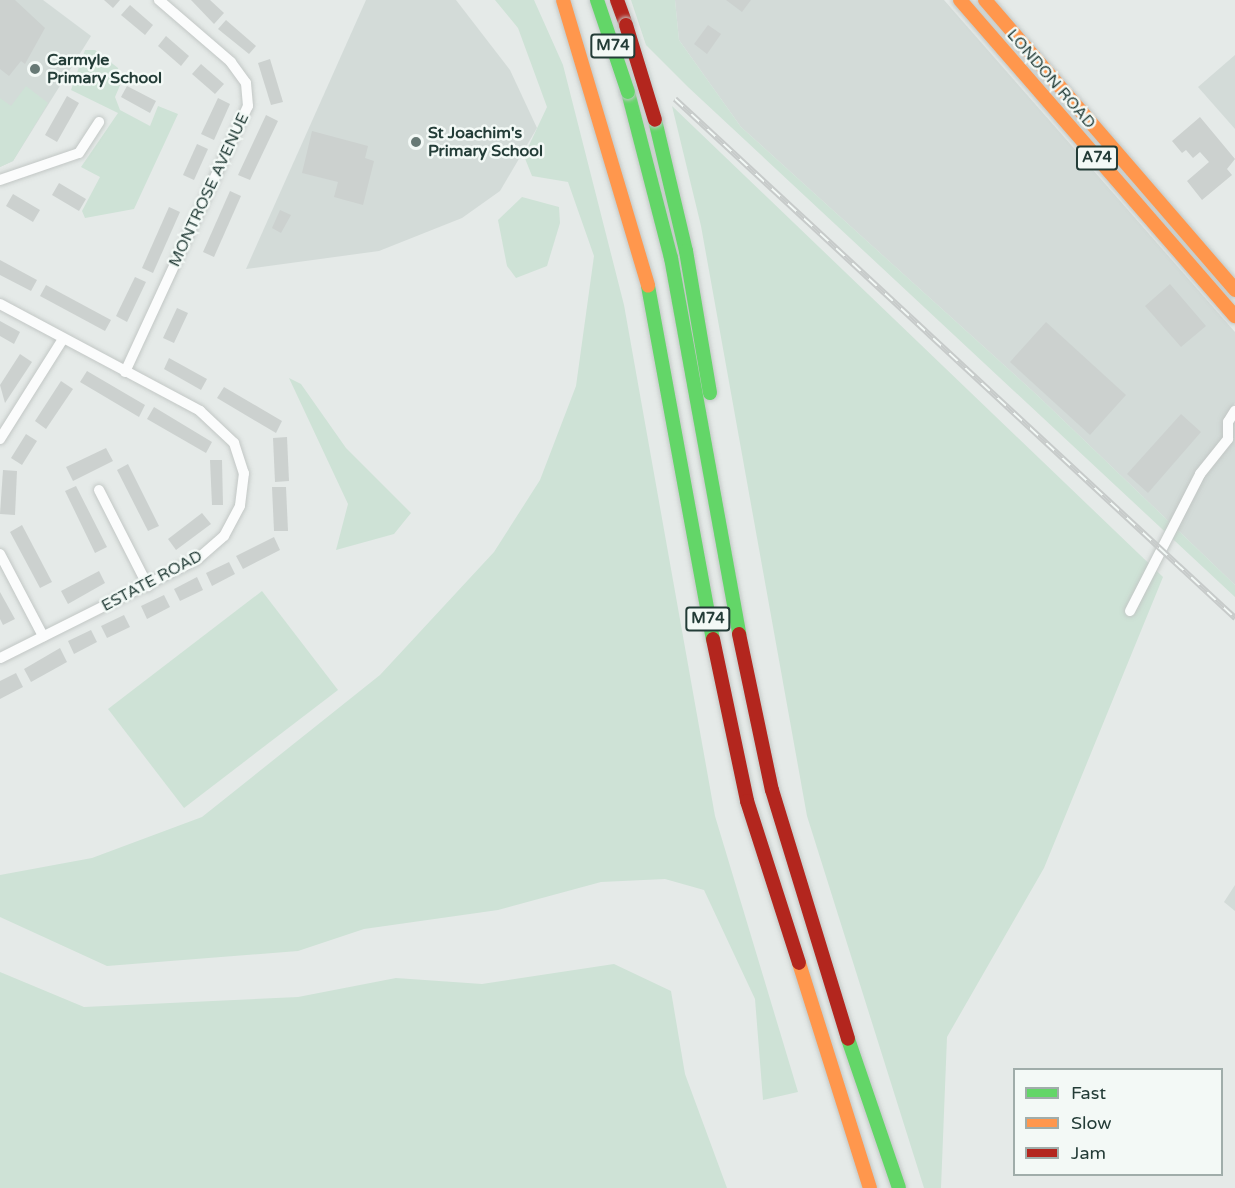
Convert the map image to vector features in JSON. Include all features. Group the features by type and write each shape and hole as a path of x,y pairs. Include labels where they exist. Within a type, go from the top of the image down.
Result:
{"main road":[{"name":"M74","path":"563,0 644,263 699,575 747,801 870,1188"},
{"name":"M74","path":"597,0 632,96 646,152 772,790 812,933 898,1188"},
{"name":"LONDON ROAD","path":"960,0 1235,316"},
{"path":"973,15 986,1"},
{"name":"LONDON ROAD","path":"986,1 1235,290"},
{"path":"611,3 632,96"},
{"path":"611,3 626,25 655,120 697,309 772,790"}],"street":[{"name":"MONTROSE AVENUE","path":"125,372 248,106 246,83 231,62 159,0"},
{"path":"0,180 79,153 99,122"},
{"name":"ESTATE ROAD","path":"0,304 204,414 234,443 243,473 240,506 224,536 198,559 0,658"},
{"path":"1,434 63,339"},
{"path":"1130,611 1200,474 1227,439 1227,422 1235,411"},
{"path":"99,490 148,586"},
{"path":"0,554 43,636"}],"shaded area":[{"name":"Carmyle Primary School","path":"0,0 43,0 91,36 13,161 0,167"},
{"name":"St Joachim's Primary School","path":"366,0 456,0 510,70 537,128 500,191 462,218 379,251 246,269"},
{"path":"675,0 944,0 1235,332 1235,403 1229,411 1235,417 1235,585 1037,395 741,127 679,40"},
{"path":"1235,55 1235,129 1198,87"},
{"path":"1235,885 1235,911 1224,902"}],"green space":[{"path":"495,0 534,0 563,65 624,305 715,816 798,1092 763,1100 755,999 704,890 665,879 601,882 498,910 364,929 298,951 107,966 0,917 0,875 92,858 202,817 380,675 494,552 540,480 576,386 594,256 568,182 532,176 524,156 547,107 518,28"},
{"path":"631,0 675,0 679,40 741,127 1037,395 1235,585 1235,597 688,87 646,45"},
{"path":"85,50 95,50 118,68 121,83 115,97 120,110 150,126 158,106 178,114 134,209 85,218 82,211 100,177 81,167 118,113 71,90"},
{"path":"26,86 48,103 13,161 0,167 0,98 11,106"},
{"path":"672,106 1163,577 1044,868 947,1037 941,1188 924,1188 807,816 701,226"},
{"path":"522,197 559,207 560,223 547,266 516,278 507,266 498,220"},
{"path":"289,378 301,384 346,448 411,513 394,534 336,550 348,504"},
{"path":"262,591 338,690 184,808 108,709"},
{"path":"614,964 671,991 685,1074 727,1188 0,1188 0,972 84,1007 298,997 396,978 482,984"}],"building":[{"path":"0,0 15,0 45,28 25,64 21,61 9,76 0,69"},
{"path":"104,0 120,0 113,8"},
{"path":"191,0 210,0 224,13 214,24"},
{"path":"726,0 751,0 742,12"},
{"path":"130,5 153,25 145,35 121,15"},
{"path":"226,20 256,46 249,54 218,29"},
{"path":"708,25 721,34 707,54 694,44"},
{"path":"166,36 189,56 181,66 158,46"},
{"path":"270,59 283,102 271,105 258,63"},
{"path":"201,64 224,84 215,94 192,74"},
{"path":"127,86 156,101 150,113 121,97"},
{"path":"67,96 79,103 57,142 45,135"},
{"path":"218,98 230,104 214,140 201,134"},
{"path":"266,115 278,121 250,180 238,175"},
{"path":"1200,117 1235,159 1227,169 1232,175 1202,200 1187,181 1209,162 1200,152 1193,158 1186,150 1182,153 1172,141"},
{"path":"312,131 368,146 365,158 374,161 363,205 334,197 338,182 302,173"},
{"path":"197,144 208,149 194,180 183,175"},
{"path":"59,183 86,199 79,211 52,195"},
{"path":"230,191 241,196 214,257 203,252"},
{"path":"13,194 40,210 33,222 6,206"},
{"path":"169,207 180,212 153,273 142,268"},
{"path":"280,210 291,215 281,233 272,228"},
{"path":"0,260 37,280 31,291 0,275"},
{"path":"135,277 146,282 127,322 116,316"},
{"path":"1170,284 1206,326 1181,347 1145,306"},
{"path":"46,285 111,320 105,331 40,296"},
{"path":"177,308 188,313 174,343 163,338"},
{"path":"0,321 20,332 14,344 0,336"},
{"path":"1046,322 1126,395 1090,435 1010,362"},
{"path":"20,354 32,362 5,403 0,385"},
{"path":"169,358 207,379 201,390 164,369"},
{"path":"87,371 145,405 139,417 80,382"},
{"path":"61,381 73,389 46,429 35,421"},
{"path":"224,387 282,421 276,433 217,398"},
{"path":"154,407 212,442 206,453 147,419"},
{"path":"1181,414 1201,432 1148,493 1127,474"},
{"path":"26,434 37,441 22,465 11,458"},
{"path":"287,437 289,481 275,482 273,438"},
{"path":"106,448 113,461 73,481 66,467"},
{"path":"210,460 222,460 223,505 212,505"},
{"path":"128,464 159,526 148,531 117,470"},
{"path":"3,470 17,471 15,515 0,514"},
{"path":"76,486 107,547 95,553 65,491"},
{"path":"272,487 286,487 288,531 274,531"},
{"path":"202,513 211,524 176,550 168,539"},
{"path":"22,525 52,582 40,588 10,532"},
{"path":"274,537 280,550 243,569 236,556"},
{"path":"229,562 235,574 212,586 206,573"},
{"path":"99,571 105,583 68,604 61,591"},
{"path":"197,577 203,590 180,601 174,589"},
{"path":"0,592 15,619 3,625 0,619"},
{"path":"164,595 170,607 147,619 141,606"},
{"path":"124,615 130,627 107,638 101,626"},
{"path":"91,630 97,642 74,654 68,641"},
{"path":"60,648 67,662 31,682 24,669"},
{"path":"16,673 23,687 0,699 0,681"}],"railway":[{"path":"675,99 1235,618"}],"traffic: fast":[{"path":"597,0 628,92"},
{"path":"628,92 671,258 739,634"},
{"path":"655,120 686,251 710,393"},
{"path":"648,286 713,639"},
{"path":"848,1039 899,1188"}],"traffic: slow":[{"path":"563,0 648,286"},
{"path":"960,0 1235,316"},
{"path":"985,0 1235,290"},
{"path":"799,963 870,1188"}],"traffic: jam":[{"path":"617,0 626,25"},
{"path":"626,25 655,120"},
{"path":"739,634 772,790 848,1039"},
{"path":"713,639 747,801 799,963"}],"place":[{"name":"Carmyle Primary School","path":"35,69"},
{"name":"St Joachim's Primary School","path":"416,142"}]}
